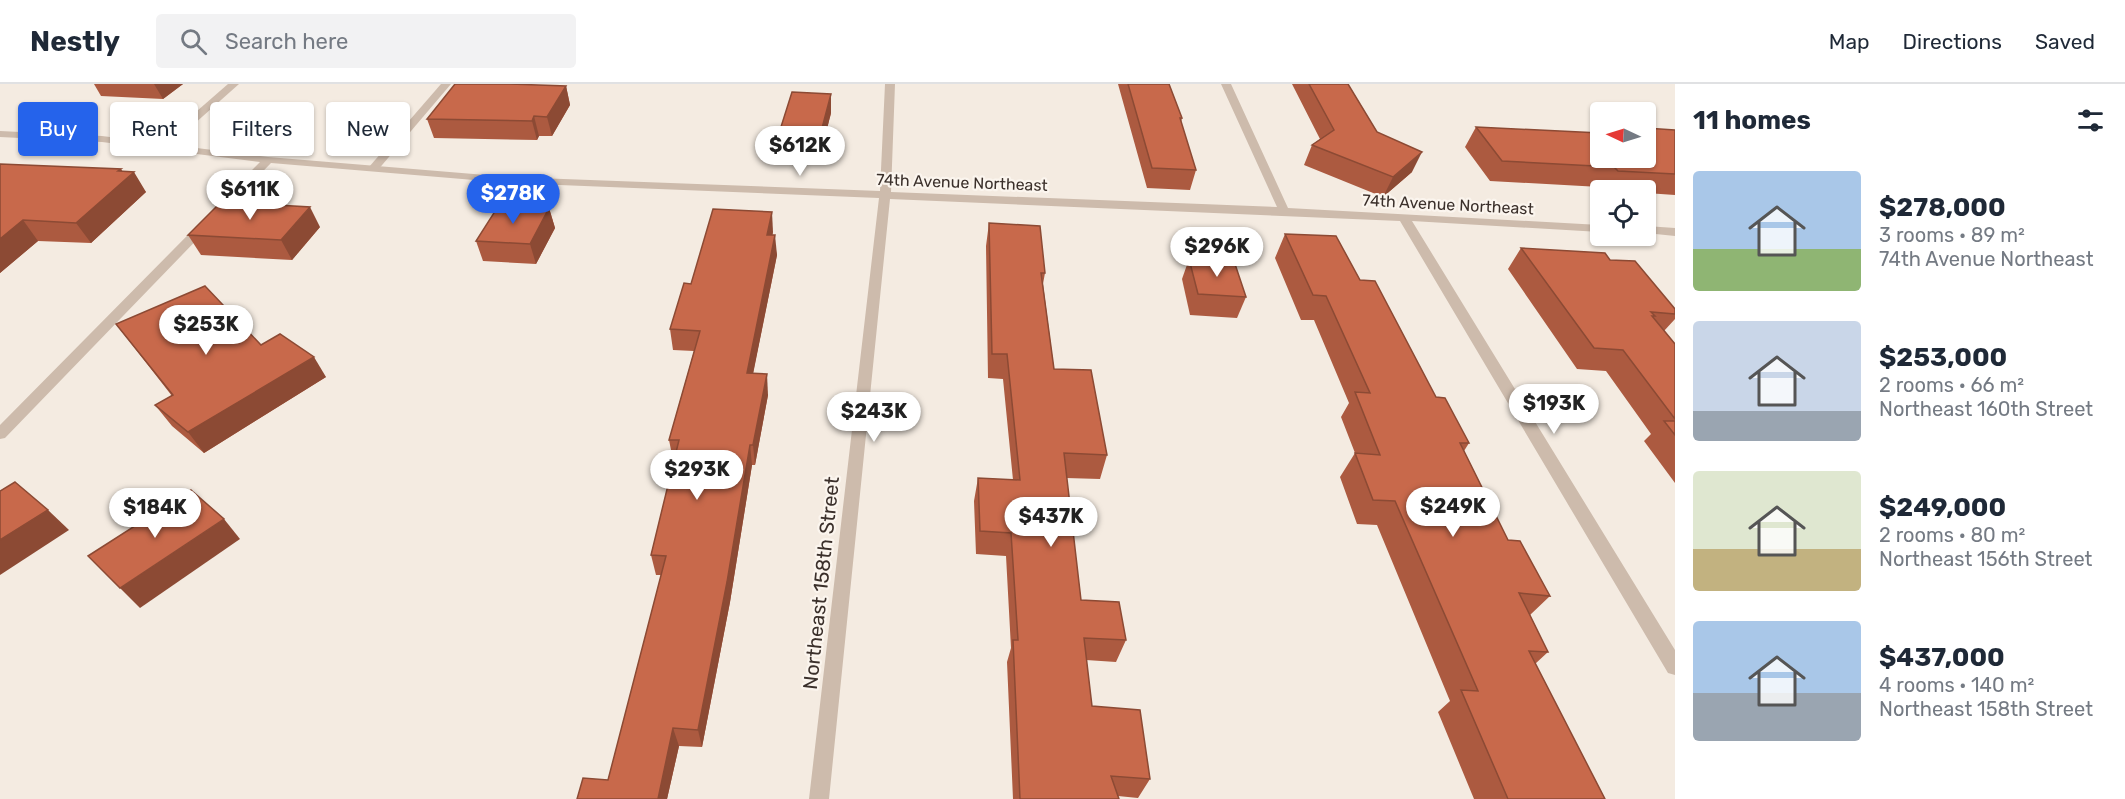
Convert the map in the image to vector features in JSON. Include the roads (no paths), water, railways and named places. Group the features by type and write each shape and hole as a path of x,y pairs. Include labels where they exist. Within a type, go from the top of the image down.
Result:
{"street":[{"path":"198,116 234,84"},
{"path":"373,169 446,84"},
{"name":"Northeast 158th Street","path":"819,799 885,196 890,84"},
{"path":"1226,84 1284,211"},
{"name":"74th Avenue Northeast","path":"0,134 110,140"},
{"name":"74th Avenue Northeast","path":"198,151 268,160 510,180 1284,211 1590,228"},
{"path":"0,434 268,160"},
{"path":"1405,219 1675,667"},
{"path":"1656,231 1675,232"}]}
